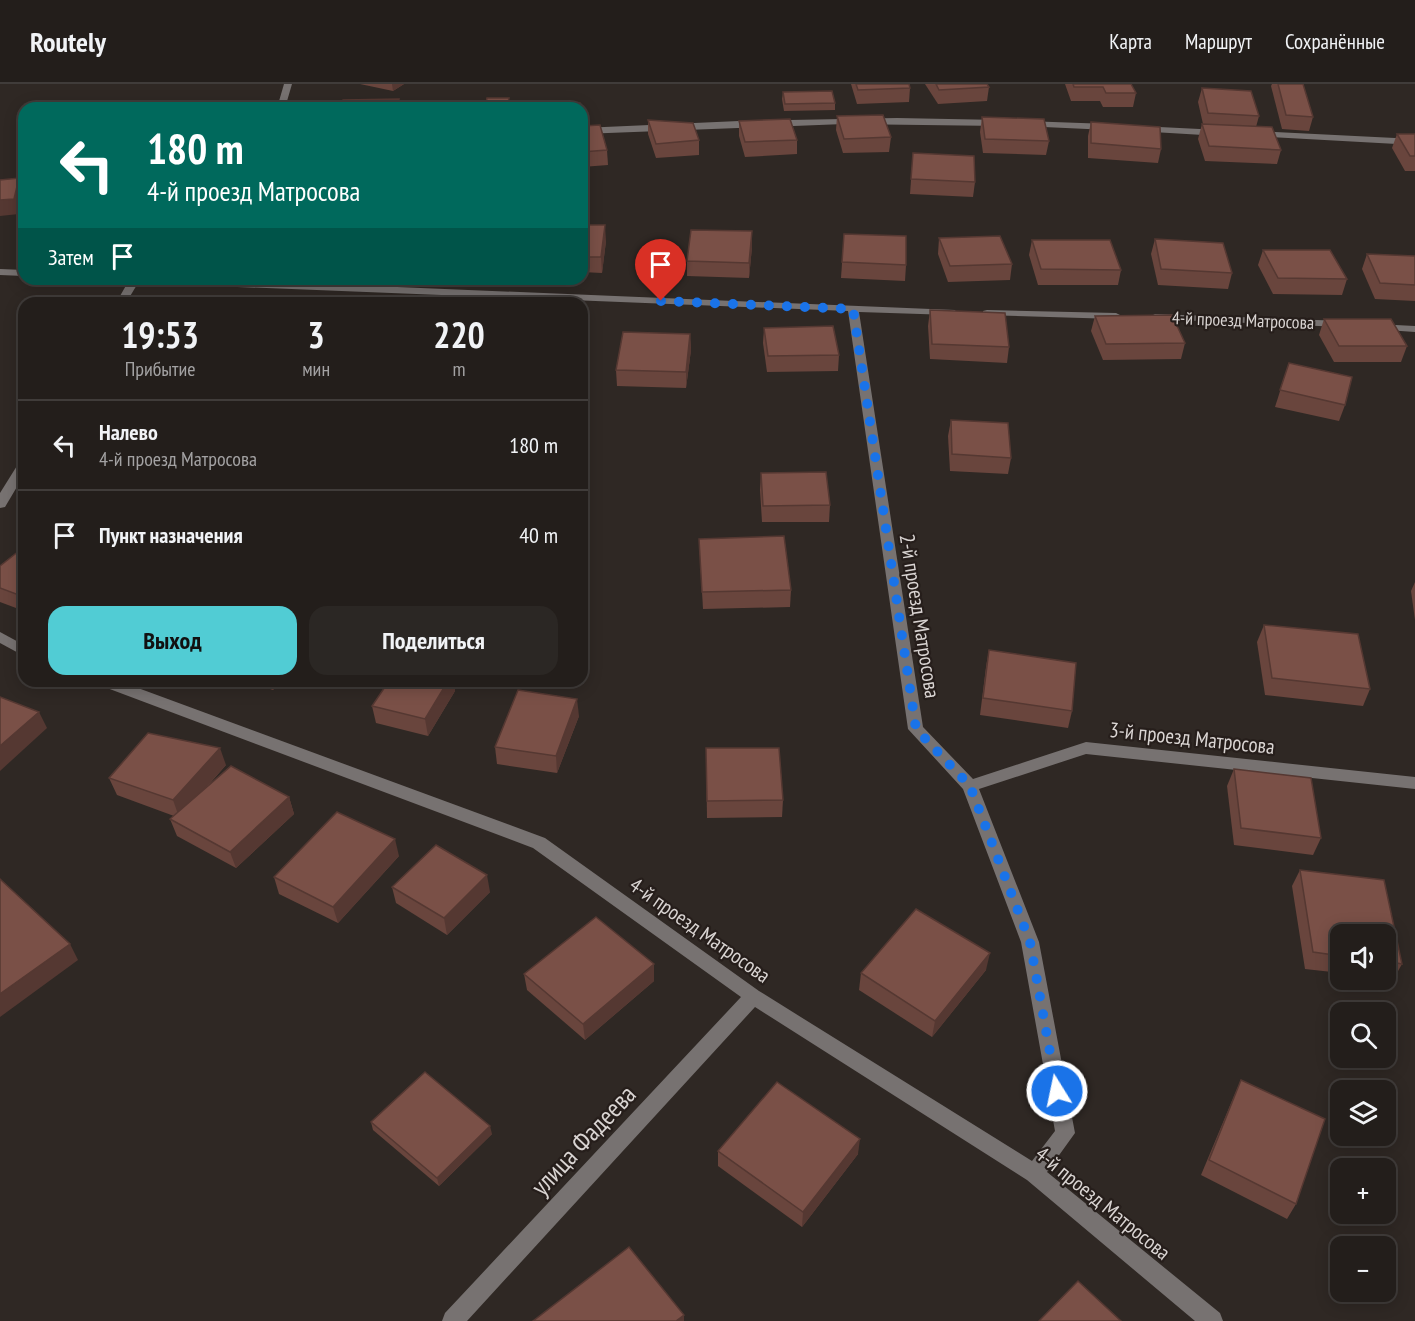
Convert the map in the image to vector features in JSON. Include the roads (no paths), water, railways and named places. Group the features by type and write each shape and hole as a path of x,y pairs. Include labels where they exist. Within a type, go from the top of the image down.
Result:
{"street":[{"path":"283,102 288,84"},
{"path":"588,131 721,124 930,120 1119,128"},
{"path":"1130,128 1225,133"},
{"path":"1249,134 1415,142"},
{"path":"0,272 18,273"},
{"name":"4-й проезд Матросова","path":"279,285 566,297"},
{"name":"4-й проезд Матросова","path":"588,298 853,309 1293,321 1415,329"},
{"name":"2-й проезд Матросова","path":"853,309 916,729 970,786 1030,942 1065,1133 1034,1173"},
{"path":"0,504 18,474"},
{"path":"0,637 18,648"},
{"name":"4-й проезд Матросова","path":"120,687 539,843 753,996 1034,1173 1212,1321"},
{"name":"3-й проезд Матросова","path":"970,786 1086,748 1415,783"},
{"name":"улица Фадеева","path":"453,1321 753,996"}]}
